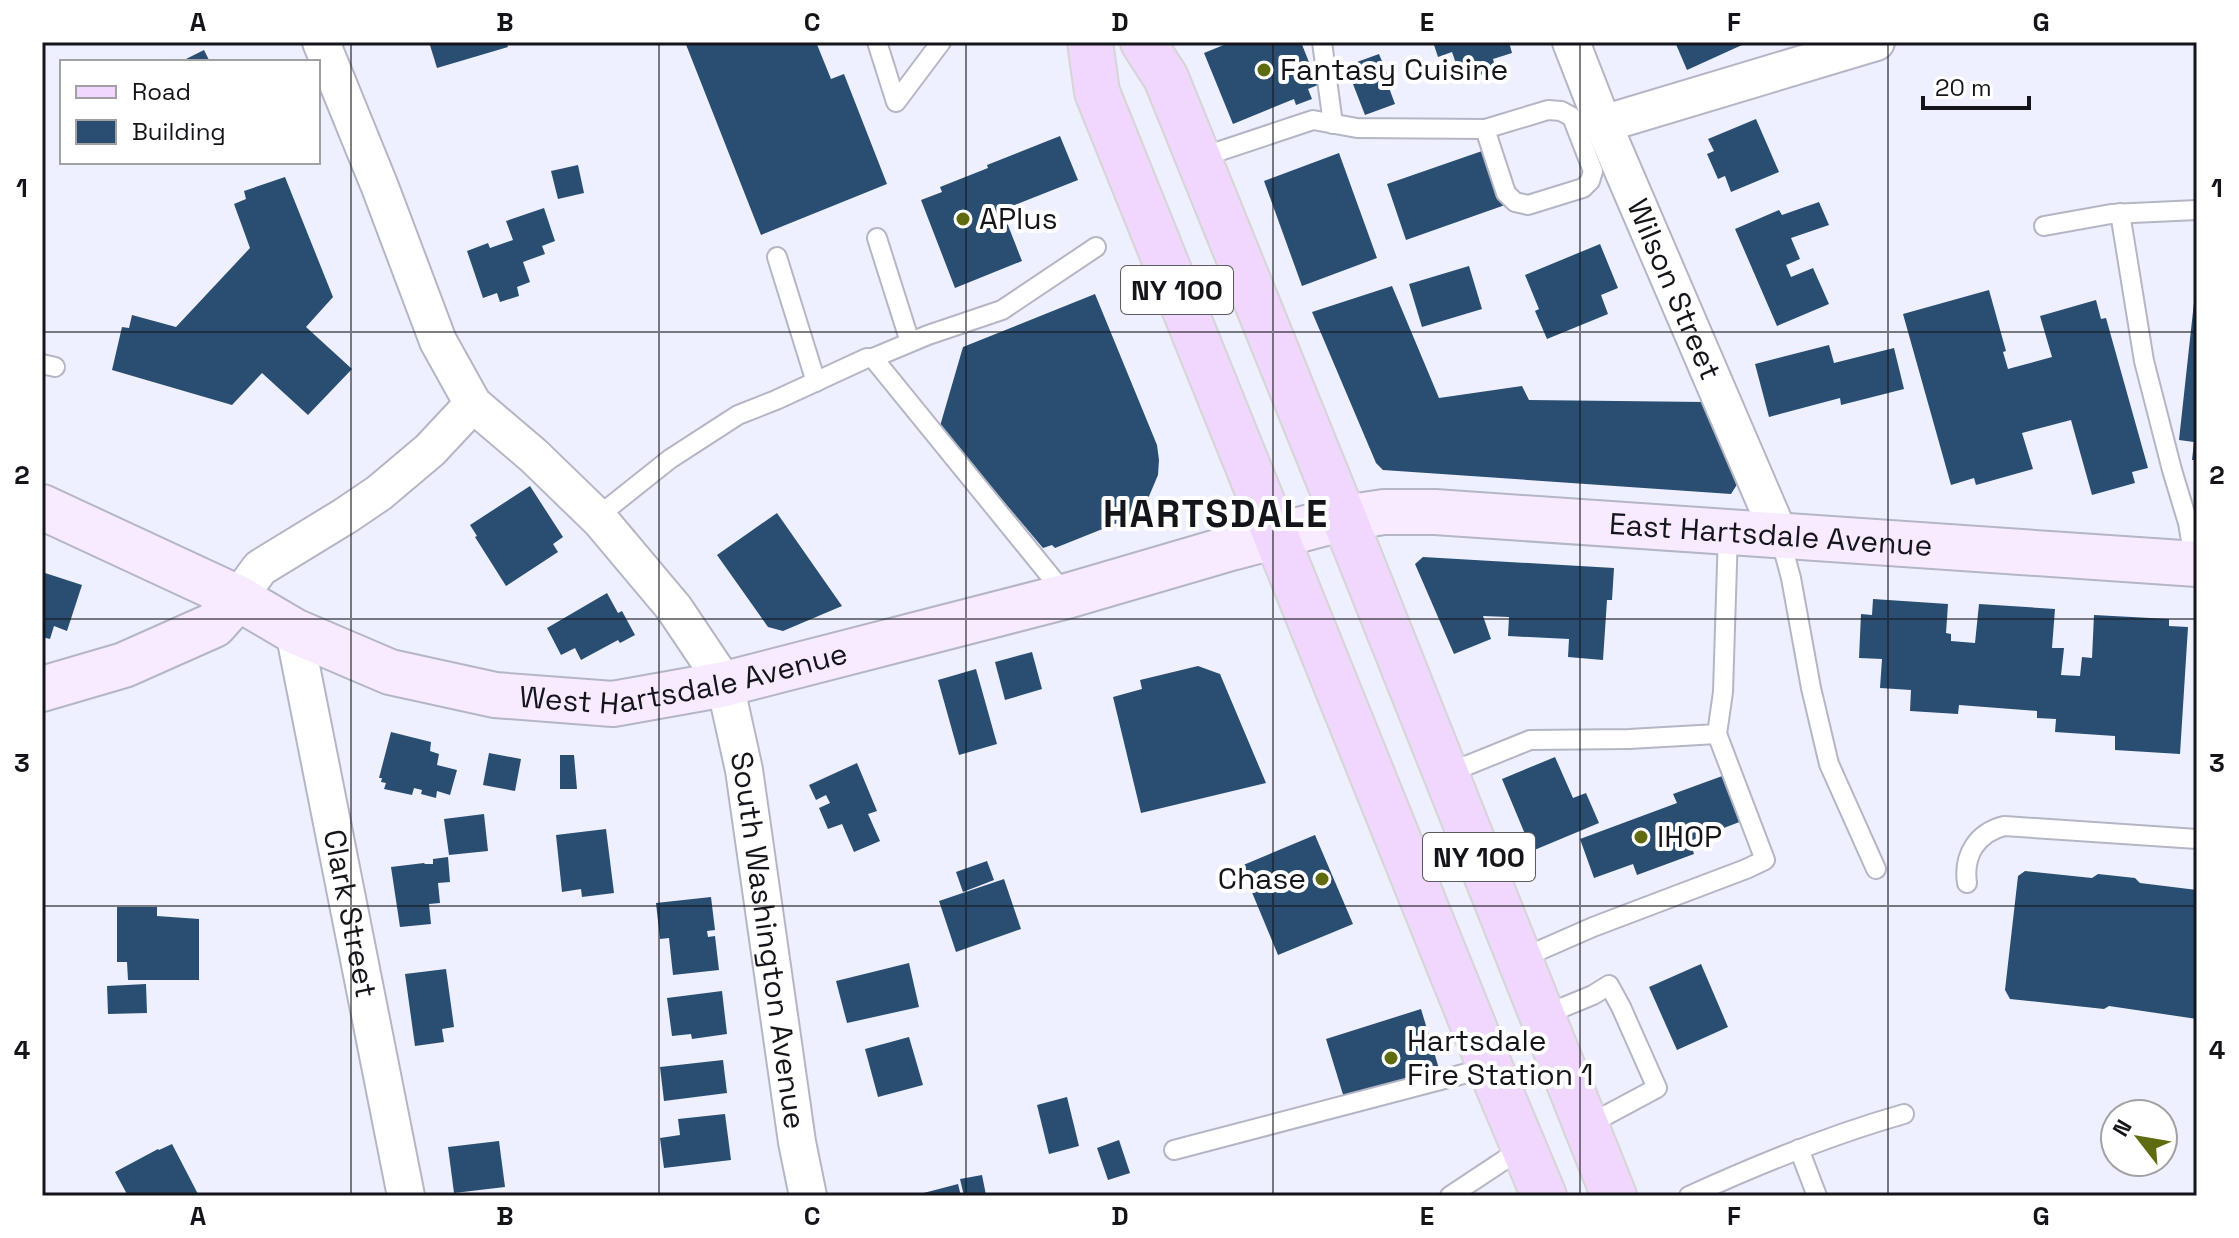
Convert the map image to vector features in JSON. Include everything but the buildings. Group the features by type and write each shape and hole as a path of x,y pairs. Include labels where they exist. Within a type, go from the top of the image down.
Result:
{"main road":[{"name":"NY 100","path":"1090,42 1097,92 1544,1196"},
{"name":"NY 100","path":"1152,44 1614,1196"},
{"name":"West Hartsdale Avenue","path":"42,507 238,598 294,631 390,672 495,695 613,704 725,684 1067,596 1344,518"},
{"name":"East Hartsdale Avenue","path":"1344,518 1408,511 2196,564"},
{"path":"42,689 124,665 214,625 238,598"}],"street":[{"path":"321,42 438,341 473,404 534,456 597,517 674,608 725,684"},
{"name":"Wilson Street","path":"1571,42 1603,124 1779,534"},
{"path":"1603,124 1876,42"},
{"path":"238,598 260,568 345,516 390,484 430,450 473,404"},
{"name":"Clark Street","path":"294,631 406,1196"},
{"name":"South Washington Avenue","path":"725,684 744,770 797,1142 808,1196"}],"lane":[{"path":"877,42 896,102 941,42"},
{"path":"1322,42 1333,124"},
{"path":"1199,158 1313,120 1357,128 1485,129 1548,110 1561,111 1572,117 1593,171 1590,181 1583,188 1528,205 1515,202 1506,193 1485,129"},
{"path":"2044,226 2120,213 2197,210"},
{"path":"2120,213 2144,361 2188,523 2196,564"},
{"path":"877,238 910,342"},
{"path":"597,517 670,459 738,415 867,358 1002,310 1096,247"},
{"path":"777,257 816,382"},
{"path":"873,358 1067,596"},
{"path":"1520,959 1765,860 1717,734 1723,692 1728,532"},
{"path":"1779,534 1829,764 1876,869"},
{"path":"1446,774 1530,740 1717,734"},
{"path":"1967,883 1965,873 1969,855 1977,841 1990,830 2004,826 2197,839"},
{"path":"1542,1016 1609,985 1657,1088 1586,1126"},
{"path":"1174,1150 1490,1067"},
{"path":"1693,1195 1799,1149 1904,1114"},
{"path":"1450,1196 1524,1147"},
{"path":"1799,1149 1817,1196"}],"place":[{"name":"Fantasy Cuisine","path":"1264,70"},
{"name":"APlus","path":"963,219"},
{"name":"IHOP","path":"1641,837"},
{"name":"Chase","path":"1322,879"},
{"name":"Hartsdale Fire Station 1","path":"1391,1058"}],"district":[{"name":"HARTSDALE","path":"1216,514"}]}
